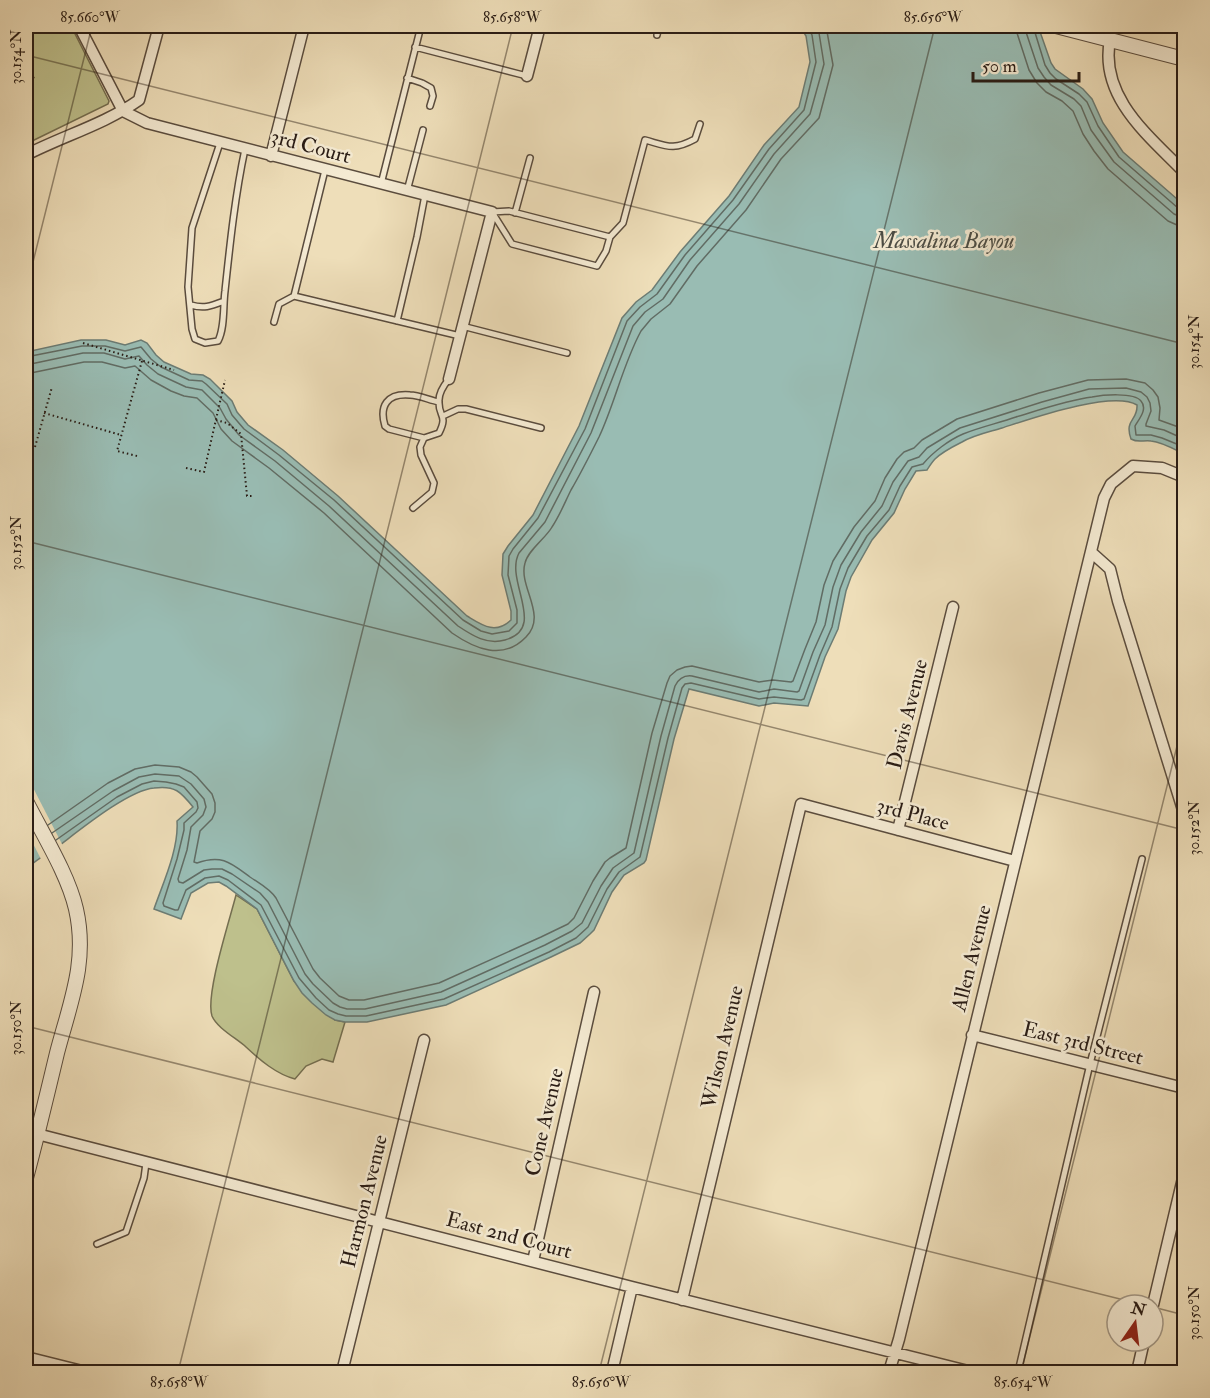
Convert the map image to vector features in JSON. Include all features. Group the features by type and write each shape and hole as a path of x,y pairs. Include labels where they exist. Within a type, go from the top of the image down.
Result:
{"street":[{"path":"78,26 123,111"},
{"path":"26,155 50,142 123,111 139,100 159,26"},
{"path":"271,156 304,26"},
{"path":"527,76 540,26"},
{"path":"1058,26 1185,59"},
{"path":"1110,40 1108,66 1112,83 1123,104 1140,127 1185,172"},
{"name":"3rd Court","path":"123,111 147,123 220,143 492,212"},
{"path":"449,379 492,212"},
{"name":"Allen Avenue","path":"889,1372 1104,498 1111,484 1133,466 1162,468 1185,477"},
{"path":"1091,552 1110,569 1118,602 1185,813"},
{"name":"Davis Avenue","path":"898,830 953,608"},
{"path":"26,801 63,873 74,901 81,948 76,982 37,1134 29,1150 26,1178"},
{"name":"3rd Place","path":"801,804 1015,861"},
{"name":"Wilson Avenue","path":"682,1300 801,804"},
{"name":"Cone Avenue","path":"533,1261 594,992"},
{"name":"East 3rd Street","path":"972,1035 1185,1088"},
{"name":"Harmon Avenue","path":"342,1372 424,1040"},
{"name":"East 2nd Court","path":"37,1134 972,1372"},
{"path":"1156,1293 1185,1174"},
{"path":"612,1372 632,1287"},
{"path":"1137,1372 1141,1353"},
{"path":"26,1357 86,1372"}],"lane":[{"path":"381,184 421,26"},
{"path":"657,35 659,26"},
{"path":"415,47 527,76"},
{"path":"407,78 431,88 433,96 430,106"},
{"path":"610,237 509,211 492,212 512,244 597,266 606,251 610,237 623,223 645,140 673,147 685,145 694,139 700,124"},
{"path":"407,190 423,130"},
{"path":"220,143 192,228 188,287 192,329 195,339 205,343 218,341 222,334 238,178 245,149"},
{"path":"515,213 530,158"},
{"path":"294,296 325,170"},
{"path":"397,321 425,195"},
{"path":"274,322 279,304 294,296 397,321 461,331 567,353"},
{"path":"191,305 201,308 224,301"},
{"path":"439,402 411,394 394,398 385,403 382,409 385,426 424,438 440,433 443,416 439,402 444,385 449,379"},
{"path":"443,416 458,409 466,409 541,428"},
{"path":"413,508 432,492 434,485 433,478 421,455 420,447 424,438"},
{"path":"1018,1372 1090,1064 1142,859"},
{"path":"97,1244 126,1232 144,1178 146,1163"}],"path":[{"path":"26,74 34,76 26,98"},
{"path":"83,343 174,370"},
{"path":"137,456 117,451 142,361"},
{"path":"186,468 204,472 225,380"},
{"path":"35,447 52,387"},
{"path":"45,413 122,435"},
{"path":"216,420 227,423 241,434 247,496 252,496"}],"green space":[{"path":"26,26 71,26 109,101 108,104 26,144"},
{"path":"236,895 257,909 294,981 335,1020 345,1022 333,1062 322,1059 306,1066 295,1079 281,1074 263,1062 222,1029 212,1016 215,975"}],"water":[{"name":"Massalina Bayou","path":"800,26 1038,26 1055,69 1083,89 1092,99 1103,123 1123,152 1184,205 1184,454 1159,443 1131,439 1129,428 1136,414 1137,405 1125,401 1109,401 1050,413 977,436 941,454 927,470 916,471 894,513 872,540 851,577 838,629 825,657 808,706 774,703 759,706 689,689 674,739 646,860 624,875 612,892 594,930 580,943 446,1005 367,1022 335,1020 326,1015 302,993 257,909 226,886 219,882 208,883 191,893 181,919 154,909 176,843 177,821 193,807 181,794 172,789 161,787 144,790 119,803 26,869 26,352 81,340 106,340 125,345 141,340 147,343 164,362 191,374 203,375 210,379 232,401 237,412 248,425 283,450 338,496 467,616 489,627 505,625 511,620 511,611 502,575 503,554 533,515 579,426 622,318 636,302 652,290 680,252 729,196 764,145 799,107 810,62 806,36"}],"pier":[{"path":"26,774 63,846 42,861 26,830"}]}
